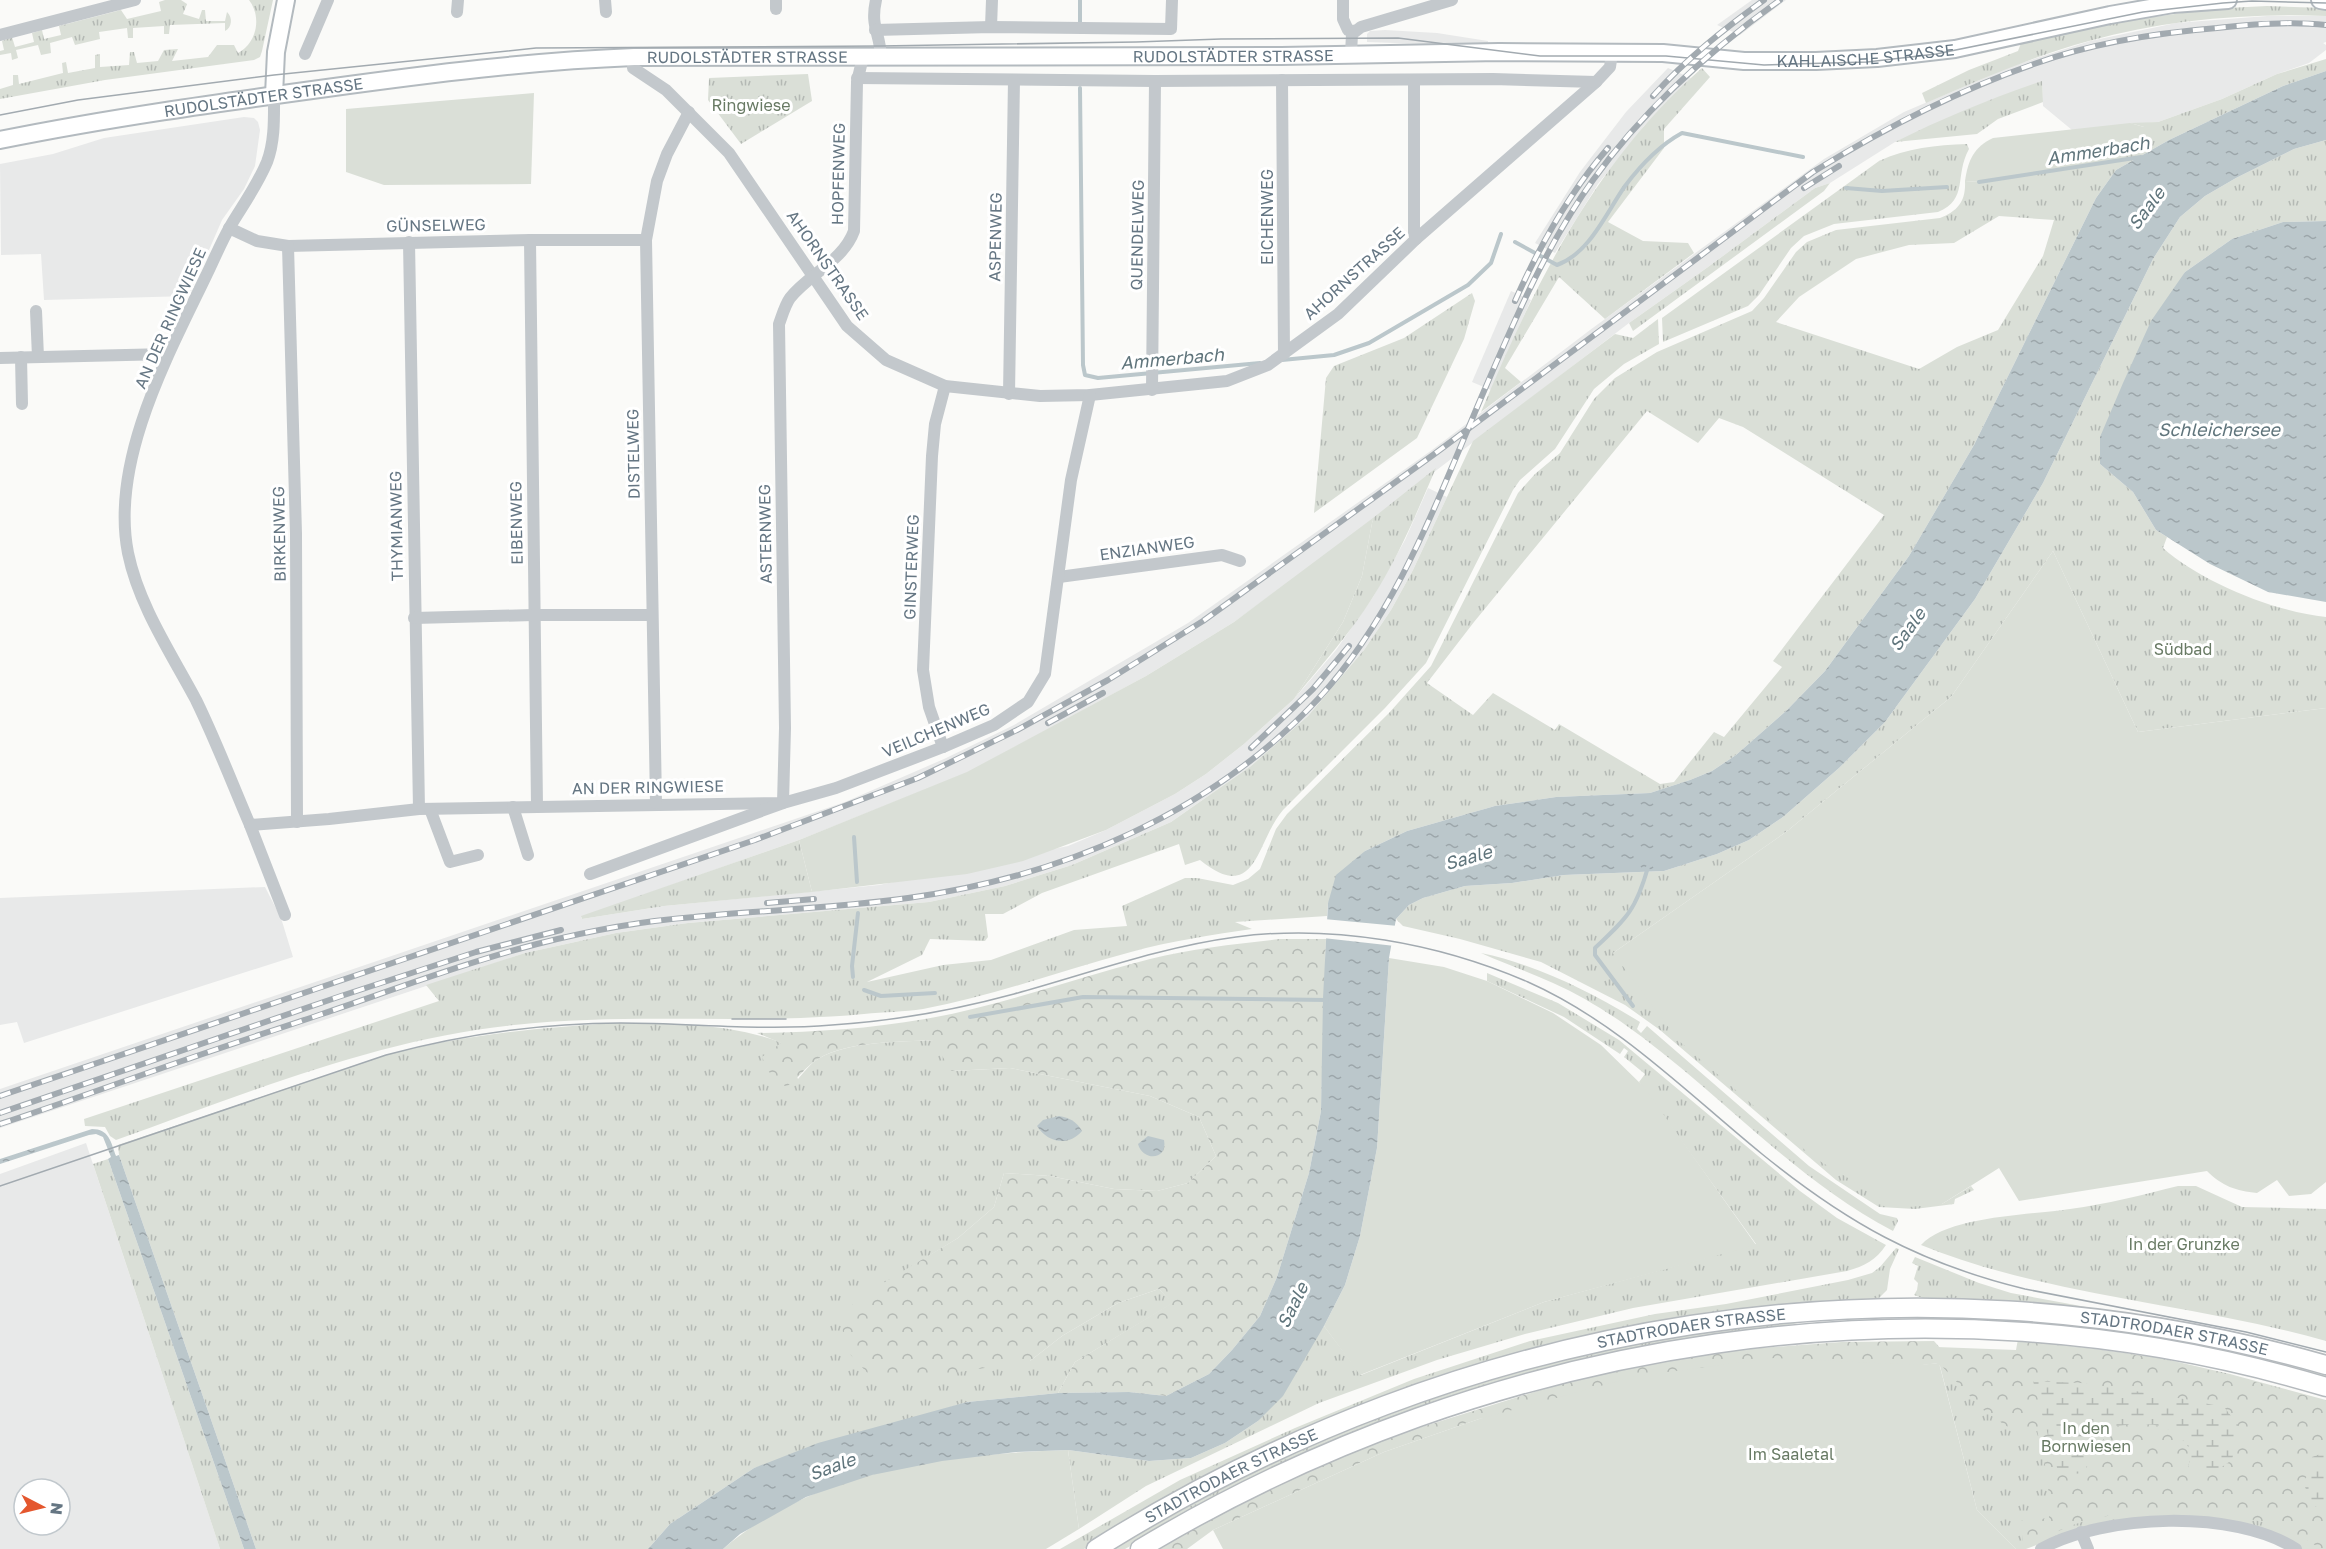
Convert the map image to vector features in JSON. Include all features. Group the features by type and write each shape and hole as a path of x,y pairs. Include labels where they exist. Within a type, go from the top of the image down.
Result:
{"main road":[{"path":"274,95 276,52 286,0"},
{"name":"KAHLAISCHE STRASSE","path":"1499,52 1671,53 1773,62 1877,58 1955,49 2173,4 2228,0"},
{"path":"2319,0 2326,0"},
{"name":"RUDOLSTÄDTER STRASSE","path":"0,140 134,114 461,70 565,60 634,57 1499,52"},
{"name":"STADTRODAER STRASSE","path":"1096,1549 1144,1519 1231,1472 1310,1435 1400,1399 1488,1370 1554,1352 1694,1324 1771,1315 1892,1307 2020,1311 2134,1323 2197,1334 2261,1347 2326,1365"},
{"name":"STADTRODAER STRASSE","path":"1140,1549 1220,1504 1332,1451 1431,1412 1565,1372 1696,1346 1804,1333 1869,1329 2010,1330 2068,1335 2183,1352 2326,1387"}],"street":[{"path":"0,35 135,0"},
{"path":"305,54 328,0"},
{"path":"876,0 873,23 879,40 881,57"},
{"path":"991,27 992,0"},
{"path":"874,30 991,27 1171,29 1172,0"},
{"path":"1343,0 1343,19 1348,30 1354,31 1372,22 1434,3 1452,0"},
{"path":"1351,54 1354,31"},
{"name":"AHORNSTRASSE","path":"634,57 633,68 666,90 729,153 847,326 886,360 945,386 1009,394 1090,395 1152,380 1227,381 1268,365 1338,314 1416,239 1596,82 1610,67 1612,52"},
{"name":"HOPFENWEG","path":"812,277 830,263 847,244 854,231 857,82 863,57"},
{"name":"RUDOLSTÄDTER STRASSE","path":"857,82 1493,79 1596,82"},
{"name":"ASPENWEG","path":"1009,394 1014,80"},
{"name":"EICHENWEG","path":"1282,80 1282,355"},
{"name":"QUENDELWEG","path":"1152,380 1155,81"},
{"path":"1414,81 1414,233 1416,239"},
{"name":"AN DER RINGWIESE","path":"274,95 273,137 267,162 229,228 168,354 147,410 131,464 125,515 128,551 136,582 147,609 207,725 250,825 285,915"},
{"name":"DISTELWEG","path":"656,803 646,240 657,181 671,146 689,112"},
{"name":"GÜNSELWEG","path":"229,228 257,241 288,246 409,242 646,240"},
{"name":"EIBENWEG","path":"530,240 537,806"},
{"name":"THYMIANWEG","path":"409,242 414,618 424,809"},
{"name":"BIRKENWEG","path":"288,246 296,534 297,822"},
{"name":"ASTERNWEG","path":"783,802 785,728 779,324 788,300 812,277"},
{"path":"36,311 38,357"},
{"path":"0,358 168,354"},
{"path":"21,357 22,404"},
{"name":"GINSTERWEG","path":"943,747 929,707 923,670 932,456 936,424 945,386"},
{"name":"VEILCHENWEG","path":"590,874 783,802 836,788 943,747 994,725 1028,702 1045,674 1071,480 1090,395"},
{"name":"ENZIANWEG","path":"1059,577 1222,555 1240,561"},
{"path":"414,618 652,615"},
{"name":"AN DER RINGWIESE","path":"250,825 424,809 783,802"},
{"path":"513,807 528,855"},
{"path":"424,809 450,862 478,855"},
{"path":"2042,1549 2061,1538 2081,1532 2135,1524 2209,1522 2244,1527 2271,1535 2296,1549"},
{"path":"2081,1532 2088,1549"}],"shaded area":[{"path":"1752,0 1786,0 1740,35 1717,25"},
{"path":"2267,16 2326,16 2326,42 2323,43 2326,45 2326,50 2309,63 2277,74 2222,99 2158,122 2072,130 2043,106 2042,82 1895,142 1830,183 1815,188 1629,323 1310,567 1234,622 1146,676 967,773 799,840 581,917 582,919 664,906 879,885 1068,846 1106,830 1175,794 1206,774 1244,744 1294,699 1336,650 1373,597 1405,540 1428,488 1447,497 1413,570 1391,610 1364,650 1308,716 1251,766 1171,822 1072,865 1005,886 929,902 688,923 616,933 525,953 0,1128 0,1089 845,802 944,759 1014,725 1188,623 1432,450 1590,330 1824,159 1904,112 2012,66 2090,41 2176,23"},
{"path":"1370,31 1437,33 1488,41 1487,53 1423,44 1367,42 1367,34"},
{"path":"1668,68 1691,78 1644,126 1598,184 1555,253 1535,243 1580,172 1626,112"},
{"path":"244,117 254,118 260,130 255,166 244,189 222,220 189,296 44,300 41,254 1,255 0,164 53,154 104,138"},
{"path":"1511,291 1531,300 1491,390 1472,382"},
{"path":"265,887 281,918 293,957 24,1043 17,1022 0,1025 0,898"},
{"path":"86,1143 220,1549 0,1549 0,1174"}],"green space":[{"path":"181,0 187,4 183,14 199,19 202,10 205,10 206,21 225,21 227,12 231,19 230,25 225,31 225,23 170,25 169,34 164,34 164,26 133,28 133,38 128,38 127,28 99,32 100,39 75,45 72,37 50,43 51,53 41,55 38,45 16,50 18,58 12,60 11,53 0,55 0,51 4,50 2,41 12,37 15,47 34,42 32,33 42,30 44,39 61,35 59,26 121,10 127,19 161,11 159,2"},
{"path":"249,0 273,0 262,51 260,57 254,60 105,80 0,99 0,89 13,85 13,75 18,75 19,84 63,73 62,63 66,62 68,73 95,68 95,55 100,54 100,67 129,65 130,52 134,52 137,63 158,61 164,50 178,49 172,61 208,57 217,45 234,45 238,53 250,43 255,29 255,14"},
{"path":"2267,6 2326,8 2326,16 2206,19 2147,28 2089,41 2047,54 1926,103 1922,93 1969,70 2018,51 2021,43 2143,18 2205,10"},
{"path":"2326,59 2326,71 2283,86 2169,140 2116,170 2096,198 1974,445 1909,556 1825,671 1786,711 1736,755 1712,771 1650,793 1556,797 1495,806 1407,831 1365,851 1328,903 1327,916 1235,922 1252,929 1146,948 949,1004 909,1011 820,1017 601,1019 514,1025 463,1032 412,1042 312,1070 116,1140 110,1136 105,1127 85,1126 84,1119 439,1001 426,985 525,953 616,933 688,923 929,902 1005,886 1072,865 1171,822 1251,766 1308,716 1364,650 1391,610 1413,570 1473,441 1615,334 1633,338 1658,319 1659,344 1624,364 1594,389 1555,449 1520,480 1513,490 1426,663 1385,708 1283,810 1253,864 1244,873 1233,876 1219,872 1200,860 1185,865 1179,844 1042,893 1003,914 985,914 988,937 985,941 930,939 922,955 867,982 943,965 991,960 1074,930 1127,926 1122,906 1185,878 1233,885 1248,879 1260,869 1276,829 1287,814 1389,713 1431,666 1518,493 1535,474 1560,453 1594,399 1615,378 1657,352 1752,311 1764,298 1796,252 1807,242 1836,230 1940,218 1952,212 1960,204 1965,181 1979,182 2144,127 2130,123 2158,122 2222,99 2277,74","holes":["1999,216 2054,220 2043,256 1998,330 1957,347 1919,369 1776,322 1799,297 1856,259 1909,245 1954,243","1647,411 1698,443 1719,418 1743,427 1884,515 1773,661 1782,667 1724,737 1714,732 1674,782 1660,784 1559,724 1555,730 1493,693 1473,715 1427,683 1474,622"]},
{"path":"1702,68 1710,77 1664,129 1664,148 1608,222 1643,241 1688,243 1694,253 1605,319 1559,277 1505,368 1521,382 1481,412 1546,272 1599,184 1664,104"},
{"name":"Ringwiese","path":"808,74 812,101 741,144 708,100 709,78"},
{"path":"2042,81 2043,102 1998,119 1977,134 1895,142 1968,109"},
{"path":"534,93 531,184 384,185 346,172 346,109"},
{"path":"2130,123 2144,127 2150,138 2120,161 1979,182 1965,181 1973,155 1993,138"},
{"name":"Südbad","path":"2326,140 2326,221 2283,222 2232,239 2185,272 2100,464 2133,492 2156,530 2167,537 2163,548 2179,561 2218,583 2262,602 2326,617 2326,708 2138,732 2053,551 1951,697 1786,832 1613,953 1942,1204 1971,1186 1974,1190 1955,1199 1954,1204 1915,1209 1879,1207 1836,1180 1660,1030 1625,1005 1541,962 1460,939 1403,926 1396,919 1409,905 1423,898 1465,886 1512,883 1564,875 1664,871 1717,854 1749,840 1783,817 1839,768 1885,722 1975,599 2043,483 2153,259 2180,217 2205,196 2236,178 2294,149"},
{"path":"1967,144 1969,149 1962,168 1960,186 1948,207 1938,212 1834,224 1804,236 1791,248 1759,295 1748,306 1663,342 1662,318 1879,161 1922,148"},
{"path":"1830,183 1824,191 1633,331 1629,323 1815,188"},
{"path":"1472,293 1475,301 1464,339 1417,438 1314,513 1326,378 1334,366 1404,338"},
{"path":"1436,468 1399,550 1373,597 1345,637 1294,699 1343,622 1362,576 1373,518"},
{"path":"1373,518 1362,576 1343,622 1294,699 1244,744 1206,774 1175,794 1106,830 1023,861 967,874 812,892 799,840 967,772 1146,676 1234,622"},
{"path":"2053,551 2138,732 2326,708 2326,1182 2311,1194 2289,1196 2277,1180 2257,1193 2242,1191 2224,1184 2207,1171 2019,1201 1999,1168 1942,1204 1898,1208 1813,1157 1678,1040 1613,953 1786,832 1951,697"},
{"path":"799,840 812,892 664,906 582,919 581,916"},
{"path":"1280,939 1326,939 1321,1111 1309,1173 1277,1277 1260,1316 1232,1350 1209,1374 1166,1396 1129,1392 1058,1393 1075,1362 1172,1303 1159,1289 1118,1303 1062,1336 1030,1361 921,1378 874,1380 847,1351 840,1318 860,1297 958,1238 994,1207 1004,1173 1050,1176 1114,1189 1157,1191 1188,1183 1216,1156 1199,1117 1150,1096 1010,1068 951,1071 933,1040 858,1046 830,1053 810,1065 786,1087 769,1072 762,1057 781,1043 757,1033 841,1029 925,1019 982,1007 1166,955"},
{"path":"1481,953 1543,972 1583,990 1640,1022 1637,1029 1641,1033 1647,1026 1809,1166 1880,1214 1897,1218 1898,1221 1893,1231 1820,1185 1688,1074 1620,1021 1562,987"},
{"path":"1389,958 1444,967 1487,981 1553,1013 1601,1045 1644,1087 1756,1245 1544,1302 1360,1375 1324,1326 1345,1285 1360,1236 1377,1148"},
{"path":"1487,973 1558,1003 1619,1040 1800,1191 1837,1218 1886,1245 1870,1262 1847,1271 1633,1308 1525,1334 1437,1360 1319,1403 1146,1486 1079,1529 1068,1450 1149,1461 1191,1458 1225,1443 1258,1421 1324,1326 1361,1375 1544,1302 1756,1244 1639,1082 1645,1074 1624,1057 1628,1051 1624,1048 1620,1054 1564,1017 1487,981"},
{"path":"614,1023 699,1026 742,1031 762,1036 782,1043 798,1079 815,1061 830,1053 874,1044 934,1040 952,1071 1010,1068 1150,1096 1199,1117 1216,1156 1188,1183 1157,1191 1114,1189 1050,1176 1004,1173 994,1207 958,1238 911,1267 1030,1361 1062,1336 1118,1303 1159,1289 1173,1303 1075,1362 1058,1393 967,1402 754,1468 670,1524 648,1549 256,1549 119,1155 118,1145 386,1055 414,1048 499,1033"},
{"path":"108,1159 244,1549 220,1549 93,1164"},
{"name":"In der Grunzke","path":"2178,1186 2196,1186 2242,1207 2326,1209 2326,1341 2224,1317 2020,1277 1921,1245 1934,1235 1970,1222 2097,1205"},
{"path":"1896,1248 1899,1249 1890,1269 1887,1290 1878,1299 1712,1316 1294,1436 1180,1491 1084,1549 1060,1549 1180,1480 1295,1428 1414,1379 1530,1341 1655,1314 1726,1304 1848,1280 1872,1273"},
{"path":"1915,1257 1979,1283 2011,1293 2216,1331 2326,1358 2192,1327 2111,1313 1925,1299 1914,1295 1918,1283 1914,1279 1918,1266 1912,1263"},
{"path":"1908,1317 2018,1318 2182,1339 2326,1374 2326,1382 2195,1351 2096,1331 2063,1327 1947,1322"},
{"path":"1805,1321 1775,1328 1689,1340 1588,1361 1207,1503 1125,1549 1111,1549 1255,1470 1385,1413 1552,1361 1723,1328"},
{"name":"In den Bornwiesen","path":"2018,1339 2156,1357 2326,1400 2326,1549 2302,1549 2233,1521 2083,1527 2026,1549 2016,1549 1977,1510 1940,1366 1935,1362 1937,1347 2016,1350"},
{"name":"In den Bornwiesen","path":"1934,1341 1941,1349 2018,1351 2021,1341 2158,1358 2326,1401 2326,1452 2312,1457 2314,1506 2326,1510 2326,1549 2321,1549 2301,1537 2257,1521 2211,1513 2188,1512 2135,1513 2098,1518 2066,1528 2024,1547 2020,1521 2049,1518 2048,1477 2037,1430 2012,1430 1982,1409 1939,1363 1479,1419 1384,1452 1213,1530 1187,1549 1156,1549 1226,1507 1383,1439 1560,1384 1646,1363 1734,1350 1842,1342","holes":["2034,1381 2239,1426 2188,1467 2192,1452 2176,1434 2168,1429 2149,1424 2116,1426 2092,1451 2085,1473"]},
{"name":"Im Saaletal","path":"1774,1358 1919,1365 1939,1363 1977,1510 2016,1549 1223,1549 1213,1530 1384,1452 1479,1419 1637,1376"},
{"path":"2033,1381 2081,1383 2224,1407 2239,1426 2232,1460 2213,1473 2188,1467 2192,1452 2176,1434 2168,1429 2149,1424 2116,1426 2092,1451 2085,1473 2059,1475"},
{"path":"1068,1450 1079,1529 1046,1549 723,1549 759,1522 799,1500 886,1471 978,1456"},
{"path":"2326,1452 2326,1510 2314,1506 2304,1485 2312,1457"}],"water":[{"name":"Saale","path":"2326,71 2326,140 2294,149 2236,178 2205,196 2180,217 2153,259 2043,483 1975,599 1885,722 1839,768 1783,817 1749,840 1717,854 1664,871 1564,875 1512,883 1465,886 1423,898 1409,905 1396,919 1389,958 1377,1148 1360,1236 1345,1285 1324,1326 1283,1396 1258,1421 1225,1443 1191,1458 1149,1461 1068,1450 1016,1452 942,1461 872,1475 806,1497 740,1534 723,1549 648,1549 670,1524 754,1468 818,1443 967,1402 1058,1393 1129,1392 1166,1396 1209,1374 1260,1316 1277,1277 1309,1173 1321,1111 1323,998 1328,903 1336,875 1365,851 1407,831 1495,806 1556,797 1650,793 1712,771 1736,755 1786,711 1825,671 1909,556 1974,445 2096,198 2116,170 2169,140 2283,86"},
{"name":"Schleichersee","path":"2326,221 2326,602 2268,592 2210,564 2156,530 2133,492 2100,464 2100,437 2151,321 2185,272 2232,239 2283,222"},
{"path":"1059,1116 1072,1120 1082,1131 1071,1139 1058,1141 1047,1136 1037,1126 1043,1120"},
{"path":"92,1129 106,1134 116,1156 119,1155 256,1549 244,1549 108,1159 111,1157 103,1137 96,1134 89,1135 0,1164 0,1159"},
{"path":"1148,1136 1164,1140 1164,1147 1159,1155 1149,1156 1141,1150 1138,1144"}],"pier":[{"path":"1324,919 1398,926 1395,946 1323,938"}],"waterway":[{"name":"Ammerbach","path":"1080,0 1080,25"},
{"name":"Ammerbach","path":"1080,88 1083,365 1085,375 1098,378 1260,363"},
{"name":"Ammerbach","path":"1515,242 1557,265 1569,259 1588,242 1637,171 1658,150 1682,133 1803,157"},
{"name":"Ammerbach","path":"1979,182 2141,157"},
{"name":"Ammerbach","path":"1846,188 1882,191 1947,187"},
{"name":"Ammerbach","path":"1282,360 1334,355 1369,343 1468,285 1491,263 1501,234"},
{"path":"854,837 857,882"},
{"path":"1633,1006 1595,955 1595,948 1623,921 1629,912 1639,894 1648,867"},
{"path":"853,977 852,966 858,913"},
{"path":"864,990 881,996 935,993"},
{"path":"970,1017 1083,997 1327,1000"}],"tram line":[{"path":"0,115 78,100 274,75 536,48 880,46 1398,38 1540,56 1666,56 1764,65 1867,62 1936,54 2143,12 2223,3 2252,1 2326,3"},
{"path":"0,1186 386,1055 473,1036 562,1025 648,1023 806,1027 878,1021 992,1000 1180,947 1236,937 1273,934 1347,935 1422,947 1458,957 1494,968 1561,998 1592,1017 1651,1060 1762,1154 1823,1200 1854,1220 1917,1253 1986,1279 2025,1289 2246,1332 2326,1352"},
{"path":"732,1019 786,1019"}],"railway":[{"path":"1653,96 1706,45 1764,0"},
{"path":"0,1124 429,977 537,944 654,921 828,907 908,898 965,888 1022,874 1077,856 1131,833 1182,807 1231,775 1276,739 1318,699 1346,665 1394,592 1414,552 1520,309 1546,256 1576,204 1613,154 1656,105 1703,61 1780,0"},
{"path":"0,1096 755,840 918,778 1017,730 1108,680 1203,621 1433,455 1813,172 1893,126 1976,86 2078,50 2170,33 2244,25 2285,23 2326,25"},
{"path":"1515,301 1556,221 1580,183 1608,148"},
{"path":"1804,188 1839,166"},
{"path":"1251,748 1313,689 1349,646"},
{"path":"1048,723 1103,693"},
{"path":"767,903 814,899"},
{"path":"0,1113 341,996 476,952 561,930"}]}
